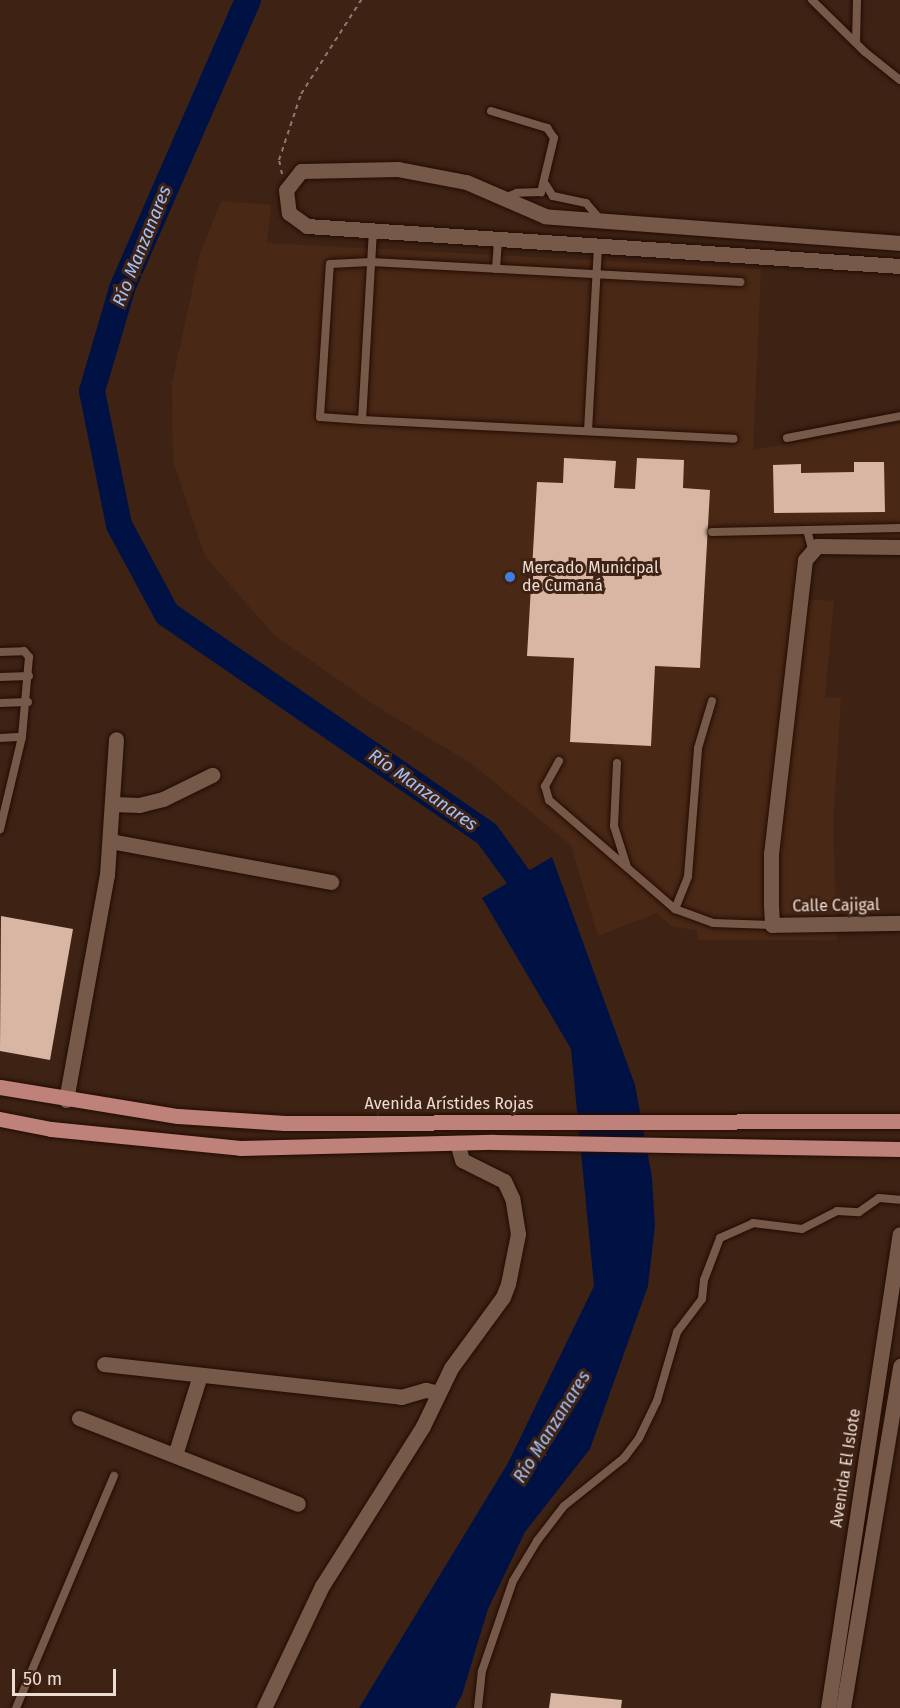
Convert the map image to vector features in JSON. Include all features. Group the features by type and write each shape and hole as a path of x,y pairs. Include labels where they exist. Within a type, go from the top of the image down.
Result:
{"main road":[{"name":"Avenida Arístides Rojas","path":"0,1086 66,1100 178,1116 285,1123 900,1121"},
{"path":"0,1119 51,1129 240,1148 494,1142 730,1144 900,1149"}],"street":[{"path":"900,243 545,216 466,182 398,169 302,171 286,190 289,213 307,225 900,266"},
{"path":"772,925 771,853 804,572 812,549 817,546 900,547"},
{"path":"66,1100 110,841 116,739"},
{"path":"113,804 138,805 163,799 212,775"},
{"path":"110,841 331,882"},
{"name":"Calle Cajigal","path":"772,925 900,923"},
{"path":"264,1708 322,1586 423,1426 451,1368 503,1297 517,1247 517,1222 508,1187 504,1181 467,1164 457,1143"},
{"name":"Avenida El Islote","path":"828,1708 900,1234"},
{"path":"104,1364 401,1397 426,1390 439,1393"},
{"path":"843,1708 900,1366"},
{"path":"175,1455 200,1375"},
{"path":"79,1418 298,1504"}],"lane":[{"path":"812,0 900,80"},
{"path":"856,42 857,0"},
{"path":"491,111 547,128 554,138 546,185 541,192 517,193 504,198"},
{"path":"546,185 553,196 586,203 601,221"},
{"path":"362,420 373,230"},
{"path":"496,269 498,239"},
{"path":"588,431 598,246"},
{"path":"734,439 320,417 327,275 330,264 372,262 740,282"},
{"path":"787,438 900,416"},
{"path":"712,532 900,528"},
{"path":"807,530 812,549"},
{"path":"0,651 24,651 29,657 28,702 0,829"},
{"path":"0,677 29,676"},
{"path":"675,909 688,876 698,748 712,701"},
{"path":"0,703 28,702"},
{"path":"0,738 22,737"},
{"path":"559,761 545,786 549,800 675,909 713,923 772,925"},
{"path":"617,763 614,826 629,871"},
{"path":"478,1708 482,1671 513,1581 537,1541 564,1506 624,1458 649,1422 678,1332 702,1299 704,1280 720,1238 753,1223 802,1229 837,1211 859,1212 879,1198 900,1200"},
{"path":"16,1708 114,1476"}],"path":[{"path":"286,190 279,160 301,94 361,0"}],"shaded area":[{"name":"Mercado Municipal de Cumaná","path":"221,201 271,205 267,243 761,269 753,450 900,424 900,541 817,541 805,546 800,553 794,598 834,601 825,697 841,698 833,823 837,940 698,940 697,930 673,927 657,913 598,936 571,845 472,764 376,706 274,635 205,556 173,460 172,383 200,254"}],"water":[{"path":"552,857 635,1085 652,1177 655,1226 648,1286 590,1449 525,1532 488,1609 462,1695 455,1708 359,1708 508,1463 594,1286 571,1049 482,898"}],"building":[{"path":"564,458 616,461 614,488 635,489 637,458 684,460 683,488 710,490 700,668 655,666 651,746 570,742 574,658 527,656 537,482 563,483"},
{"path":"854,462 884,462 885,512 774,513 773,465 801,464 801,473 854,472"},
{"path":"1,916 73,929 50,1060 0,1051"},
{"path":"551,1693 622,1700 621,1708 549,1708"}],"waterway":[{"name":"Río Manzanares","path":"248,0 122,289 92,391 119,525 167,614 487,834 538,904"}],"place":[{"name":"Mercado Municipal de Cumaná","path":"510,577"}]}
